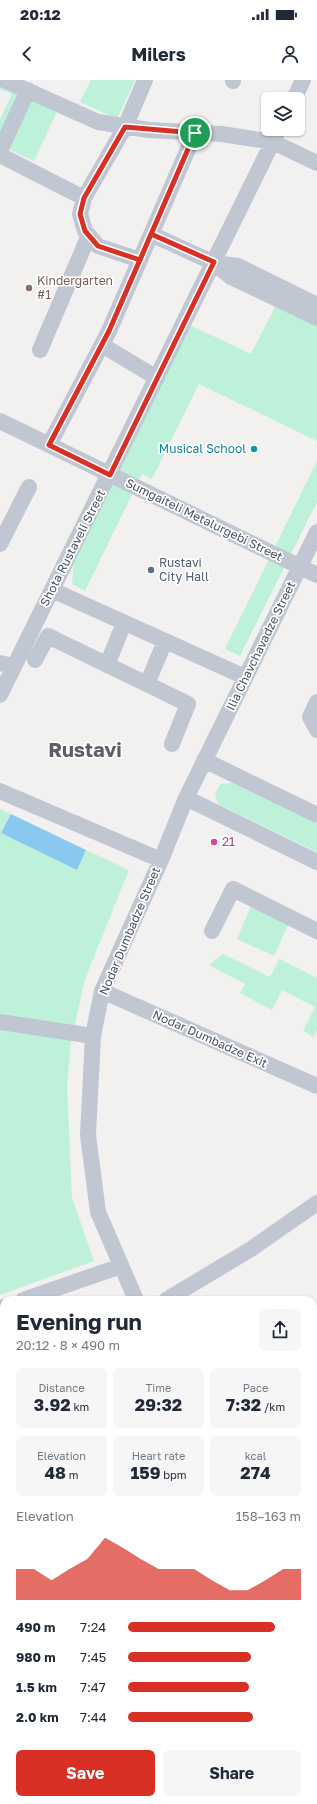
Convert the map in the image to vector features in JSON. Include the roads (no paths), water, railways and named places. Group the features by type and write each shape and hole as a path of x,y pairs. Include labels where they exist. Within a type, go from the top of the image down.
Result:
{"street":[{"path":"4,80 98,122 125,127 195,133 261,135"},
{"path":"140,260 98,246 85,231 80,214 84,198 125,127 145,80"},
{"path":"298,92 304,80"},
{"path":"0,151 28,90"},
{"path":"49,445 102,345 195,133"},
{"path":"276,136 317,163"},
{"name":"Shota Rustaveli Street","path":"0,695 7,665 52,590 276,136"},
{"path":"0,155 84,198"},
{"path":"151,234 214,262 238,266 314,310"},
{"path":"40,350 89,235"},
{"path":"102,345 157,378"},
{"name":"Sumgaiteli Metalurgebi Street","path":"0,421 317,576"},
{"path":"0,544 29,487"},
{"name":"Ilia Chavchavadze Street","path":"186,798 317,532"},
{"path":"52,590 245,677"},
{"path":"107,665 124,623"},
{"path":"35,660 48,636 188,704 172,744"},
{"path":"147,684 165,641"},
{"path":"317,702 310,717 317,730"},
{"path":"204,760 317,815"},
{"path":"0,791 161,860"},
{"path":"186,798 317,862"},
{"name":"Nodar Dumbadze Street","path":"134,1296 98,1212 88,1136 93,1036 102,991 161,860 186,798"},
{"path":"212,931 233,889 317,931"},
{"name":"Nodar Dumbadze Exit","path":"102,991 317,1086"},
{"path":"0,1022 93,1036"},
{"path":"173,1296 251,1249 317,1203"},
{"path":"35,1296 121,1266"}],"water":[{"path":"11,814 86,850 77,870 1,833"}],"place":[{"name":"Kindergarten #1","path":"29,288"},
{"name":"Musical School","path":"254,449"},
{"name":"Rustavi City Hall","path":"151,570"},
{"name":"21","path":"214,842"}],"district":[{"name":"Rustavi","path":"85,750"}]}
